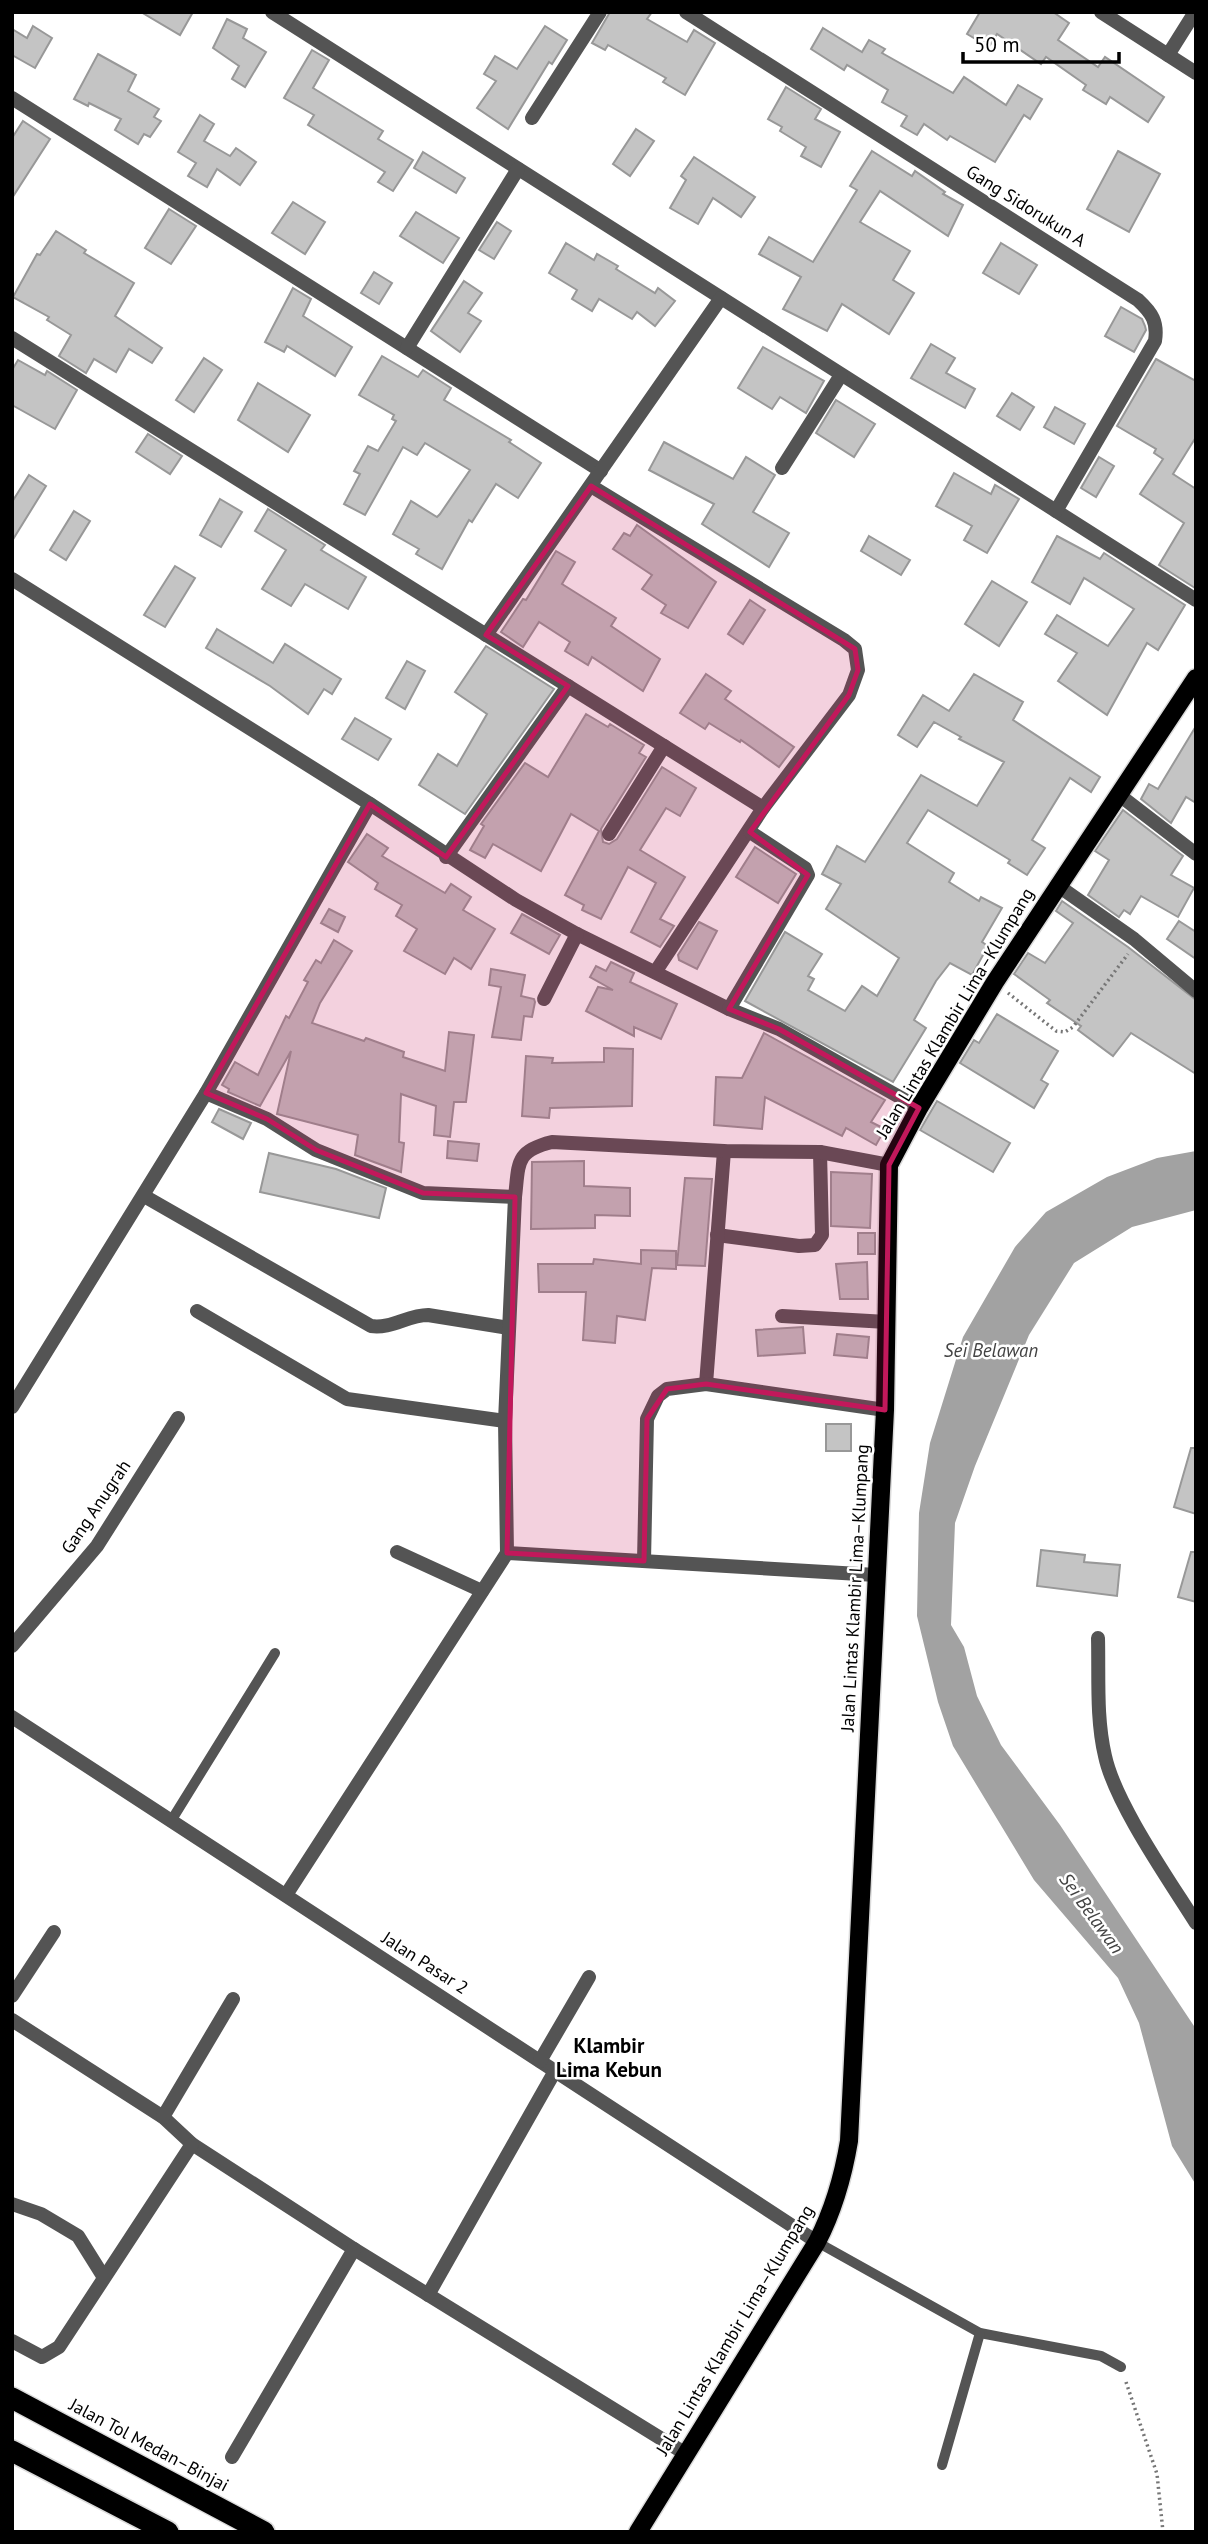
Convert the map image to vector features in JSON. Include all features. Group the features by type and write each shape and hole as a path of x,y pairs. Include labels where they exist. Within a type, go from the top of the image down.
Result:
{"highway":[{"name":"Jalan Tol Medan–Binjai","path":"12,2398 264,2532"},
{"path":"12,2451 168,2532"}],"main road":[{"name":"Jalan Lintas Klambir Lima–Klumpang","path":"638,2532 817,2242 829,2219 843,2176 849,2141 885,1410 889,1165 919,1108 995,982 1196,678"}],"street":[{"path":"272,12 1196,600"},
{"path":"532,118 600,12"},
{"name":"Gang Sidorukun A","path":"686,12 1138,300 1151,312 1156,322 1155,341 1056,511"},
{"path":"1101,12 1196,73"},
{"path":"1168,55 1195,12"},
{"path":"12,98 601,471"},
{"path":"408,348 518,169"},
{"path":"486,635 721,298"},
{"path":"12,338 764,808"},
{"path":"782,468 841,375"},
{"path":"592,486 844,640 855,649 858,670 849,695 764,808 656,971"},
{"path":"12,579 370,804 446,856 577,934 729,1009 779,1029 919,1108"},
{"path":"446,856 568,686"},
{"path":"609,834 664,746"},
{"path":"1118,794 1196,855"},
{"path":"12,1407 206,1093 370,804"},
{"path":"729,1009 808,875 805,868 750,832"},
{"path":"1057,885 1075,894 1137,941 1196,991"},
{"path":"544,999 577,934"},
{"path":"206,1093 267,1119 316,1150 423,1193 514,1197"},
{"path":"286,1895 507,1553 505,1421 514,1197 520,1161 525,1153 531,1147 552,1142 724,1151 820,1152 889,1165"},
{"path":"706,1384 724,1151"},
{"path":"717,1235 799,1246 815,1245 822,1235 820,1152"},
{"path":"144,1196 371,1326 383,1328 416,1315 428,1315 509,1328"},
{"path":"197,1311 347,1399 505,1421"},
{"path":"782,1316 887,1322"},
{"path":"644,1561 647,1419 651,1408 667,1389 706,1384 885,1410"},
{"name":"Gang Anugrah","path":"12,1646 97,1546 178,1418"},
{"path":"397,1552 482,1591"},
{"path":"507,1553 876,1575"},
{"path":"1098,1637 1100,1729 1105,1759 1141,1832 1196,1923"},
{"name":"Jalan Pasar 2","path":"12,1717 817,2242"},
{"path":"12,1996 54,1932"},
{"path":"540,2061 589,1977"},
{"path":"163,2117 233,1999"},
{"path":"12,2020 163,2117 192,2144 354,2249 686,2454"},
{"path":"428,2295 555,2071"},
{"path":"12,2342 42,2357 59,2347 103,2276 192,2144"},
{"path":"12,2204 41,2214 78,2236 103,2276"},
{"path":"232,2457 354,2249"}],"lane":[{"path":"171,1821 275,1653"},
{"path":"817,2242 980,2333 1101,2356 1121,2368"},
{"path":"942,2465 980,2333"}],"path":[{"path":"995,982 1056,1031 1065,1032 1073,1027 1137,941"},
{"path":"1121,2368 1157,2474 1163,2532"}],"highlighted area":[{"path":"591,486 855,649 858,670 849,695 750,832 808,875 729,1009 779,1029 919,1108 889,1165 885,1410 706,1384 667,1389 647,1419 644,1561 507,1553 515,1197 423,1193 316,1150 267,1119 206,1093 370,804 446,857 568,686 486,635"}],"water":[{"name":"Sei Belawan","path":"1196,1151 1196,1210 1132,1227 1074,1263 1029,1335 975,1466 955,1523 951,1625 964,1647 977,1696 1001,1745 1060,1825 1196,2029 1196,2185 1172,2146 1139,2023 1118,1978 1034,1880 953,1746 938,1702 917,1616 919,1513 930,1443 963,1337 1015,1247 1046,1212 1107,1177 1157,1158"}],"building":[{"path":"141,12 193,12 180,35"},
{"path":"610,12 652,12 647,19 687,42 694,30 715,43 685,95 663,82 666,78 608,45 605,50 592,43"},
{"path":"980,12 1053,12 1069,23 1058,40 1098,67 1105,57 1164,97 1148,122 1110,97 1106,104 1083,90 1086,85 1046,57 1041,64 997,34 989,47 967,34"},
{"path":"227,19 247,29 243,38 266,52 245,87 232,79 239,66 213,48"},
{"path":"33,26 52,38 35,68 12,55 12,29 27,38"},
{"path":"545,26 567,40 552,64 549,62 508,129 477,108 496,81 484,74 495,56 517,69"},
{"path":"823,28 862,52 869,40 885,49 882,53 953,93 964,77 1006,105 1018,85 1042,99 1030,119 1024,115 995,162 950,136 947,140 924,124 917,135 901,126 907,116 882,102 888,90 847,65 844,70 811,49"},
{"path":"312,50 329,60 313,88 383,131 378,139 413,160 393,191 378,182 385,172 308,125 314,115 284,98"},
{"path":"98,54 136,75 128,91 159,109 154,117 161,121 150,137 144,134 138,144 115,130 121,119 89,103 88,106 74,99"},
{"path":"786,87 821,109 815,119 840,132 821,167 801,156 806,147 780,131 782,127 768,119"},
{"path":"200,115 214,124 204,141 230,156 236,148 256,162 240,185 217,169 207,187 188,176 196,163 178,152"},
{"path":"23,121 50,139 12,198 12,138"},
{"path":"636,129 654,141 630,176 613,164"},
{"path":"872,151 912,176 915,171 945,192 943,194 963,205 948,236 880,191 860,222 910,251 893,280 914,293 889,334 842,304 827,331 783,309 801,277 759,254 769,237 813,262 857,190 850,186"},
{"path":"1118,151 1160,174 1129,232 1087,209"},
{"path":"423,152 465,178 456,193 414,168"},
{"path":"694,157 755,197 741,217 713,198 698,224 670,208 686,180 681,176"},
{"path":"293,202 325,222 305,254 272,233"},
{"path":"169,209 196,226 171,264 145,248"},
{"path":"416,212 459,238 443,263 400,236"},
{"path":"497,222 511,231 494,259 479,250"},
{"path":"56,231 86,250 84,253 134,283 115,316 162,348 152,363 129,349 116,372 94,359 86,373 59,356 71,335 47,320 49,317 13,297 37,254 40,255"},
{"path":"566,243 594,260 597,254 655,293 658,288 675,301 655,326 637,312 632,319 599,299 592,311 572,299 577,290 549,273"},
{"path":"1001,243 1037,265 1019,294 983,273"},
{"path":"374,272 392,283 379,304 361,293"},
{"path":"464,281 482,293 468,313 481,321 460,352 431,331"},
{"path":"293,288 311,299 303,316 352,347 335,376 287,346 284,352 265,342"},
{"path":"1121,307 1142,319 1145,326 1146,330 1134,352 1105,336"},
{"path":"931,344 955,358 946,373 975,389 965,408 911,378"},
{"path":"763,347 824,381 806,413 780,397 772,409 738,388"},
{"path":"382,356 418,377 423,370 451,388 444,400 511,440 509,442 541,463 518,498 496,484 472,522 469,520 442,569 416,554 419,549 393,534 411,501 437,517 470,470 425,443 417,455 403,447 365,515 344,504 360,474 354,471 368,446 378,451 396,421 392,419 394,415 359,395"},
{"path":"204,358 222,370 194,412 176,400"},
{"path":"1156,359 1196,381 1196,437 1173,474 1196,489 1195,588 1159,565 1184,523 1140,494 1163,459 1154,453 1156,449 1117,426"},
{"path":"18,360 45,375 47,371 77,390 55,429 12,405 12,370"},
{"path":"258,383 310,415 288,452 238,420"},
{"path":"1012,393 1034,407 1020,430 997,416"},
{"path":"836,400 875,424 854,457 816,433"},
{"path":"1055,407 1085,424 1074,444 1044,427"},
{"path":"148,434 182,456 170,474 136,452"},
{"path":"664,442 733,479 746,457 775,475 753,512 789,533 769,567 702,524 714,504 649,470"},
{"path":"1099,457 1114,466 1096,497 1081,488"},
{"path":"954,473 991,494 995,485 1019,499 987,553 964,540 972,526 936,506"},
{"path":"29,475 46,486 12,541 12,502"},
{"path":"220,499 242,512 221,547 200,535"},
{"path":"268,509 325,545 321,550 366,577 348,609 305,584 291,606 262,589 286,550 255,531"},
{"path":"74,511 90,521 66,560 50,550"},
{"path":"637,525 716,582 688,628 661,613 666,605 642,589 652,575 613,549 624,533 630,536"},
{"path":"869,536 910,560 901,575 861,551"},
{"path":"1057,536 1100,559 1104,553 1185,605 1158,650 1147,643 1107,715 1058,681 1077,653 1045,634 1057,615 1108,646 1134,609 1084,578 1070,604 1032,582"},
{"path":"556,551 575,562 562,584 616,618 611,626 660,659 643,691 592,657 588,665 565,651 570,642 539,622 523,647 501,632 523,599 526,600"},
{"path":"175,566 195,578 165,627 144,615"},
{"path":"992,581 1027,602 999,646 965,624"},
{"path":"750,600 765,610 743,644 728,634"},
{"path":"217,629 273,663 285,644 341,679 332,694 324,689 308,714 270,686 206,648"},
{"path":"486,646 554,689 465,814 419,785 438,754 457,766 487,714 455,692"},
{"path":"407,661 425,671 405,709 386,698"},
{"path":"706,674 731,691 725,699 794,747 779,767 741,740 740,742 709,723 705,729 680,713"},
{"path":"974,674 1023,702 1013,720 1100,777 1091,792 1070,778 1032,840 1045,848 1027,875 1008,863 1010,860 928,810 907,843 954,873 949,882 979,901 981,897 1002,908 982,942 988,946 972,975 950,963 936,981 914,1020 926,1028 893,1082 745,1001 785,932 822,954 808,976 814,979 808,990 845,1011 862,986 877,996 899,958 826,909 841,884 822,874 837,846 865,862 921,775 977,806 1004,762 959,739 961,737 934,722 917,747 898,735 923,695 949,711"},
{"path":"586,714 608,727 610,724 644,745 639,753 646,757 601,829 603,842 609,844 617,839 662,767 696,788 680,816 666,808 640,850 685,877 660,919 674,926 660,947 631,932 656,883 628,867 601,919 582,910 584,905 565,895 599,831 571,814 541,871 493,844 485,858 470,850 484,826 481,824 525,763 548,777"},
{"path":"355,718 391,739 378,760 342,739"},
{"path":"1196,726 1196,803 1186,797 1171,823 1141,799 1149,784 1158,789"},
{"path":"1123,810 1183,856 1171,875 1194,888 1178,917 1141,896 1130,914 1124,910 1119,917 1088,895 1109,860 1095,851"},
{"path":"367,834 388,848 382,856 445,893 451,884 471,897 463,910 495,929 471,969 454,958 445,974 404,951 417,929 396,916 402,905 375,889 378,883 348,862"},
{"path":"755,847 796,874 778,903 736,877"},
{"path":"1062,901 1128,947 1196,1000 1196,1074 1131,1033 1113,1056 1078,1030 1081,1026 1047,1003 1050,1000 1014,974 1028,953 1045,963 1073,923 1056,911"},
{"path":"329,909 345,917 338,932 321,923"},
{"path":"522,914 560,935 549,954 511,933"},
{"path":"1179,921 1196,932 1196,959 1167,939"},
{"path":"699,922 717,931 697,969 679,960 678,955"},
{"path":"334,940 352,951 320,1003 312,1023 364,1041 366,1038 404,1052 403,1057 445,1071 449,1032 474,1035 466,1102 454,1102 450,1137 434,1135 436,1106 401,1094 399,1142 404,1143 401,1172 355,1155 358,1135 277,1114 291,1051 260,1106 228,1092 229,1089 222,1085 235,1062 258,1075 286,1016 289,1018 308,982 304,980 316,960 321,963"},
{"path":"611,962 634,973 630,982 677,1004 661,1039 634,1027 634,1036 586,1011 598,987 613,990 590,977 596,966 606,971"},
{"path":"491,969 525,975 521,996 534,999 535,1002 532,1017 524,1016 521,1040 492,1037 501,987 489,985"},
{"path":"997,1014 1058,1051 1041,1080 1048,1084 1034,1108 960,1063 974,1040 979,1043"},
{"path":"764,1033 885,1100 871,1122 885,1129 876,1145 846,1128 842,1136 765,1097 762,1129 714,1125 716,1077 742,1078"},
{"path":"604,1048 633,1049 632,1106 550,1108 549,1118 522,1116 526,1056 553,1058 552,1063 604,1062"},
{"path":"937,1101 1010,1143 993,1172 920,1130"},
{"path":"219,1109 251,1123 243,1139 212,1122"},
{"path":"448,1141 479,1144 477,1161 447,1158"},
{"path":"269,1153 336,1169 386,1188 379,1218 260,1192"},
{"path":"584,1161 584,1186 630,1188 630,1216 595,1215 595,1228 531,1229 532,1162"},
{"path":"831,1172 872,1174 870,1228 831,1226"},
{"path":"685,1178 712,1179 705,1266 677,1265"},
{"path":"858,1233 875,1233 875,1254 858,1254"},
{"path":"641,1250 676,1251 676,1269 652,1268 645,1320 617,1316 615,1343 583,1340 586,1292 539,1292 538,1264 593,1264 594,1259 641,1264"},
{"path":"867,1262 868,1299 840,1299 836,1264"},
{"path":"803,1327 805,1353 758,1356 756,1330"},
{"path":"837,1334 869,1337 867,1358 834,1355"},
{"path":"826,1424 851,1424 851,1451 826,1451"},
{"path":"1191,1448 1196,1448 1196,1514 1174,1507"},
{"path":"1041,1550 1085,1555 1084,1562 1120,1565 1117,1596 1037,1586"},
{"path":"1191,1552 1196,1552 1196,1602 1178,1597"}],"district":[{"name":"Klambir Lima Kebun","path":"609,2058"}]}
